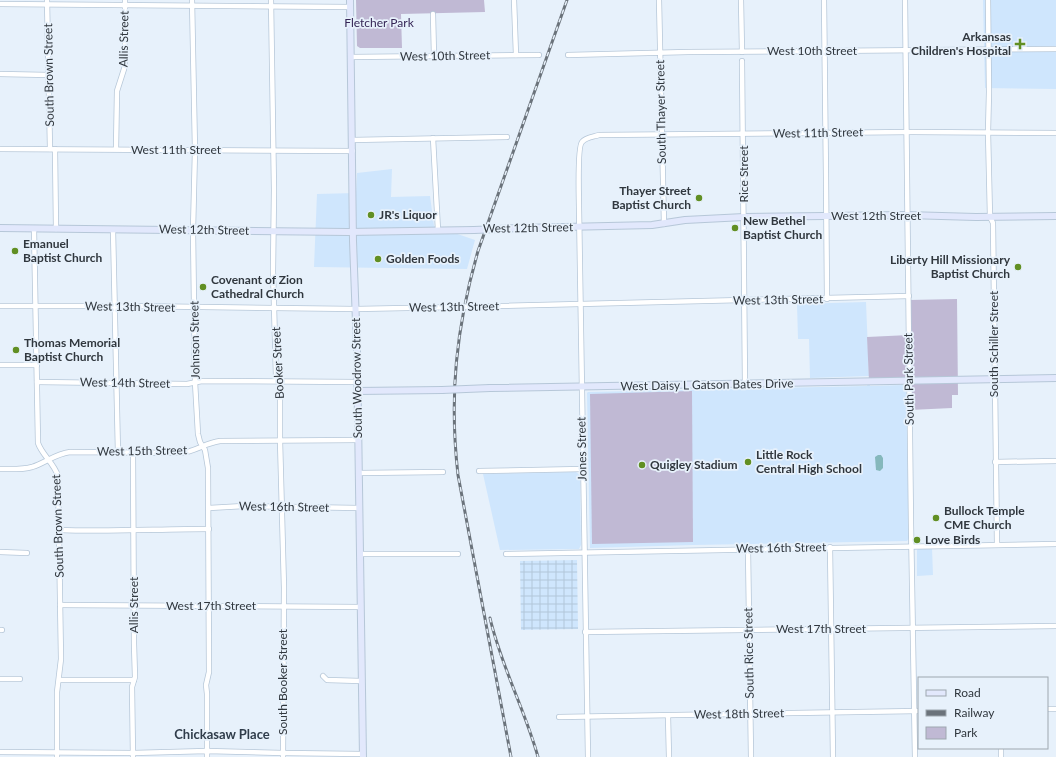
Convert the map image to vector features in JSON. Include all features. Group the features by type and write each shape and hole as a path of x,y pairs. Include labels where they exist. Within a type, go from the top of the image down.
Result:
{"street":[{"name":"Booker Street","path":"271,0 273,231 276,377 280,385 283,606"},
{"name":"South Woodrow Street","path":"350,0 353,232 359,473 362,755"},
{"path":"514,0 516,55"},
{"name":"South Thayer Street","path":"659,0 664,224"},
{"path":"741,0 742,52"},
{"path":"824,0 827,299"},
{"name":"South Park Street","path":"905,0 911,545 916,711 915,757"},
{"name":"South Schiller Street","path":"988,0 988,132 990,217 993,223 997,544"},
{"path":"0,4 47,2 125,2 350,7"},
{"name":"South Brown Street","path":"47,2 48,75 56,229"},
{"name":"Allis Street","path":"116,150 117,91 125,66 125,2"},
{"name":"Johnson Street","path":"192,3 195,150 193,230 195,382 198,434 207,456 209,508 208,606 210,672 206,685 207,757"},
{"path":"433,14 434,56"},
{"name":"West 10th Street","path":"568,55 906,50 1056,50"},
{"name":"West 10th Street","path":"351,57 539,55"},
{"name":"Rice Street","path":"742,61 744,134 745,384"},
{"path":"0,74 48,75"},
{"name":"West 11th Street","path":"582,141 589,137 599,135 825,134 907,132 1056,133"},
{"path":"352,140 507,137"},
{"path":"433,138 438,230"},
{"name":"Jones Street","path":"582,141 579,155 579,227 588,757"},
{"name":"West 11th Street","path":"0,149 353,150"},
{"name":"West 12th Street","path":"0,228 353,232 664,224 699,219 744,217 907,215 990,217 1056,216"},
{"name":"South Brown Street","path":"34,229 38,443 40,449 55,468 58,476 61,659 57,717 57,755"},
{"path":"113,230 118,453"},
{"name":"West 13th Street","path":"0,306 356,309 909,296"},
{"path":"0,365 37,365"},
{"name":"West Daisy L Gatson Bates Drive","path":"357,391 1056,378"},
{"name":"West 14th Street","path":"37,382 188,384 202,381 357,382"},
{"name":"West 15th Street","path":"0,469 25,469 57,455 70,452 185,453 210,442 220,441 358,440"},
{"name":"Allis Street","path":"133,453 135,677 132,687 133,755"},
{"path":"995,462 1056,461"},
{"path":"479,471 583,468"},
{"path":"359,473 443,472"},
{"name":"West 16th Street","path":"209,508 244,506 359,508"},
{"path":"59,530 90,531 208,529"},
{"name":"West 16th Street","path":"506,554 911,545 1056,544"},
{"path":"830,547 833,757"},
{"name":"South Rice Street","path":"748,548 751,757"},
{"path":"0,552 27,553"},
{"path":"360,554 458,554"},
{"name":"West 17th Street","path":"60,605 361,606"},
{"name":"South Booker Street","path":"283,606 283,755"},
{"name":"West 17th Street","path":"585,632 1056,626"},
{"path":"323,676 327,680 361,681"},
{"path":"0,678 20,679"},
{"path":"59,680 134,680"},
{"name":"West 18th Street","path":"559,717 916,711"},
{"path":"668,716 669,757"},
{"path":"0,752 57,755 133,755 207,751 283,755 362,755"}],"shaded area":[{"name":"Arkansas Children's Hospital","path":"983,0 1056,0 1056,89 985,88"},
{"path":"392,169 391,197 430,196 434,226 475,240 467,269 314,267 317,194 356,193 357,173"},
{"path":"866,302 869,376 810,378 809,339 798,339 797,304"},
{"name":"Little Rock Central High School","path":"869,381 870,386 902,385 906,387 909,538 907,541 590,548 588,392 867,386"},
{"path":"881,455 883,458 883,468 880,471 876,470 875,457"},
{"path":"576,472 580,475 581,545 579,549 500,550 483,474"},
{"path":"932,548 933,575 917,576 917,550"},
{"path":"577,560 578,629 521,630 520,561"}],"green space":[{"name":"Fletcher Park","path":"356,0 484,0 485,12 401,14 402,48 360,48 357,46"},
{"path":"957,299 958,395 952,395 952,408 910,410 909,380 869,381 867,337 909,335 909,300"},
{"name":"Quigley Stadium","path":"692,391 693,542 592,544 590,394"}],"railway":[{"path":"511,757 458,475 454,418 456,362 464,307 478,251 567,0"},
{"path":"490,618 500,653 527,722 538,757"}],"place":[{"name":"Arkansas Children's Hospital","path":"1020,44"},
{"name":"Thayer Street Baptist Church","path":"699,198"},
{"name":"JR's Liquor","path":"371,215"},
{"name":"New Bethel Baptist Church","path":"735,228"},
{"name":"Emanuel Baptist Church","path":"15,251"},
{"name":"Golden Foods","path":"378,259"},
{"name":"Liberty Hill Missionary Baptist Church","path":"1018,267"},
{"name":"Covenant of Zion Cathedral Church","path":"203,287"},
{"name":"Thomas Memorial Baptist Church","path":"16,350"},
{"name":"Little Rock Central High School","path":"748,462"},
{"name":"Quigley Stadium","path":"642,465"},
{"name":"Bullock Temple CME Church","path":"936,518"},
{"name":"Love Birds","path":"917,540"}],"district":[{"name":"Chickasaw Place","path":"222,734"}]}
